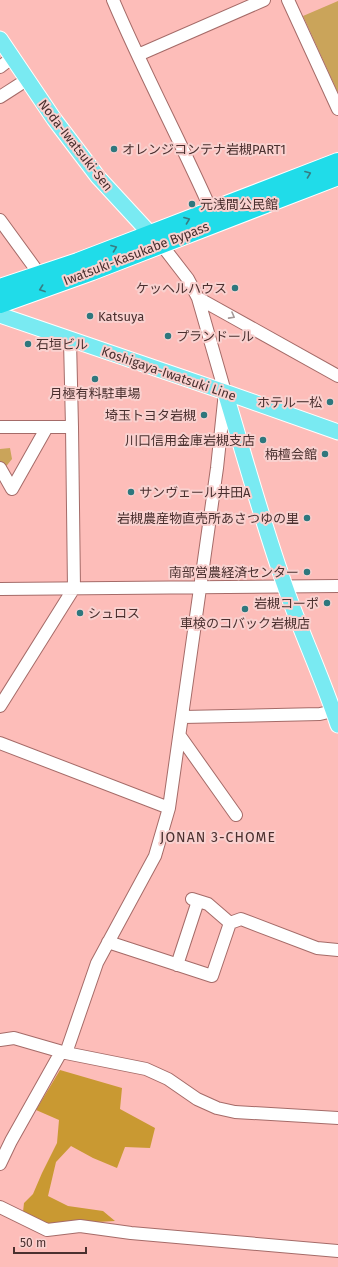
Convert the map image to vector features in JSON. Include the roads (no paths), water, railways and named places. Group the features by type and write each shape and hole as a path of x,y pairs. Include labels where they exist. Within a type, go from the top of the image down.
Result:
{"highway":[{"name":"Iwatsuki-Kasukabe Bypass","path":"0,304 156,239 211,210 338,162"},
{"name":"Iwatsuki-Kasukabe Bypass","path":"0,288 78,262 156,239 338,176"}],"main road":[{"name":"Noda-Iwatsuki-Sen","path":"0,39 54,119 98,177 156,239"},
{"name":"Koshigaya-Iwatsuki Line","path":"0,315 338,432"},
{"path":"225,392 259,506 285,586 300,629 338,725"}],"street":[{"path":"113,0 190,161 211,210"},
{"path":"138,55 264,0"},
{"path":"288,0 338,109"},
{"path":"0,67 13,57"},
{"path":"0,97 28,79"},
{"path":"0,220 40,275"},
{"path":"0,1164 11,1141 64,1053 97,963 155,856 170,808 217,468 225,392 198,298 188,279 156,239"},
{"path":"198,298 338,376"},
{"path":"0,706 74,588 70,340"},
{"path":"0,427 72,427"},
{"path":"1,471 12,489 47,427"},
{"path":"0,589 200,586 338,586"},
{"path":"183,717 320,714 333,711"},
{"path":"180,736 236,815"},
{"path":"0,743 170,808"},
{"path":"177,965 195,900 208,904 230,923"},
{"path":"230,923 241,919 316,948 338,950"},
{"path":"108,942 212,976 230,923"},
{"path":"0,1040 14,1038 64,1053 146,1069 168,1078 197,1099 217,1108 235,1112 338,1118"},
{"path":"0,1207 47,1230 80,1226 131,1233 338,1251"}],"place":[{"name":"オレンジコンテナ岩槻PART1","path":"114,149"},
{"name":"元浅間公民館","path":"192,204"},
{"name":"ケッヘルハウス","path":"235,288"},
{"name":"Katsuya","path":"90,316"},
{"name":"プランドール","path":"168,336"},
{"name":"石垣ビル","path":"28,344"},
{"name":"月極有料駐車場","path":"95,379"},
{"name":"ホテル一松","path":"330,402"},
{"name":"埼玉トヨタ岩槻","path":"204,415"},
{"name":"川口信用金庫岩槻支店","path":"263,440"},
{"name":"栴檀会館","path":"325,454"},
{"name":"サンヴェール井田A","path":"131,492"},
{"name":"岩槻農産物直売所あさつゆの里","path":"307,518"},
{"name":"南部営農経済センター","path":"307,572"},
{"name":"岩槻コーポ","path":"327,603"},
{"name":"車検のコバック岩槻店","path":"245,609"},
{"name":"シュロス","path":"80,613"}],"district":[{"name":"JONAN 3-CHOME","path":"218,837"}]}
